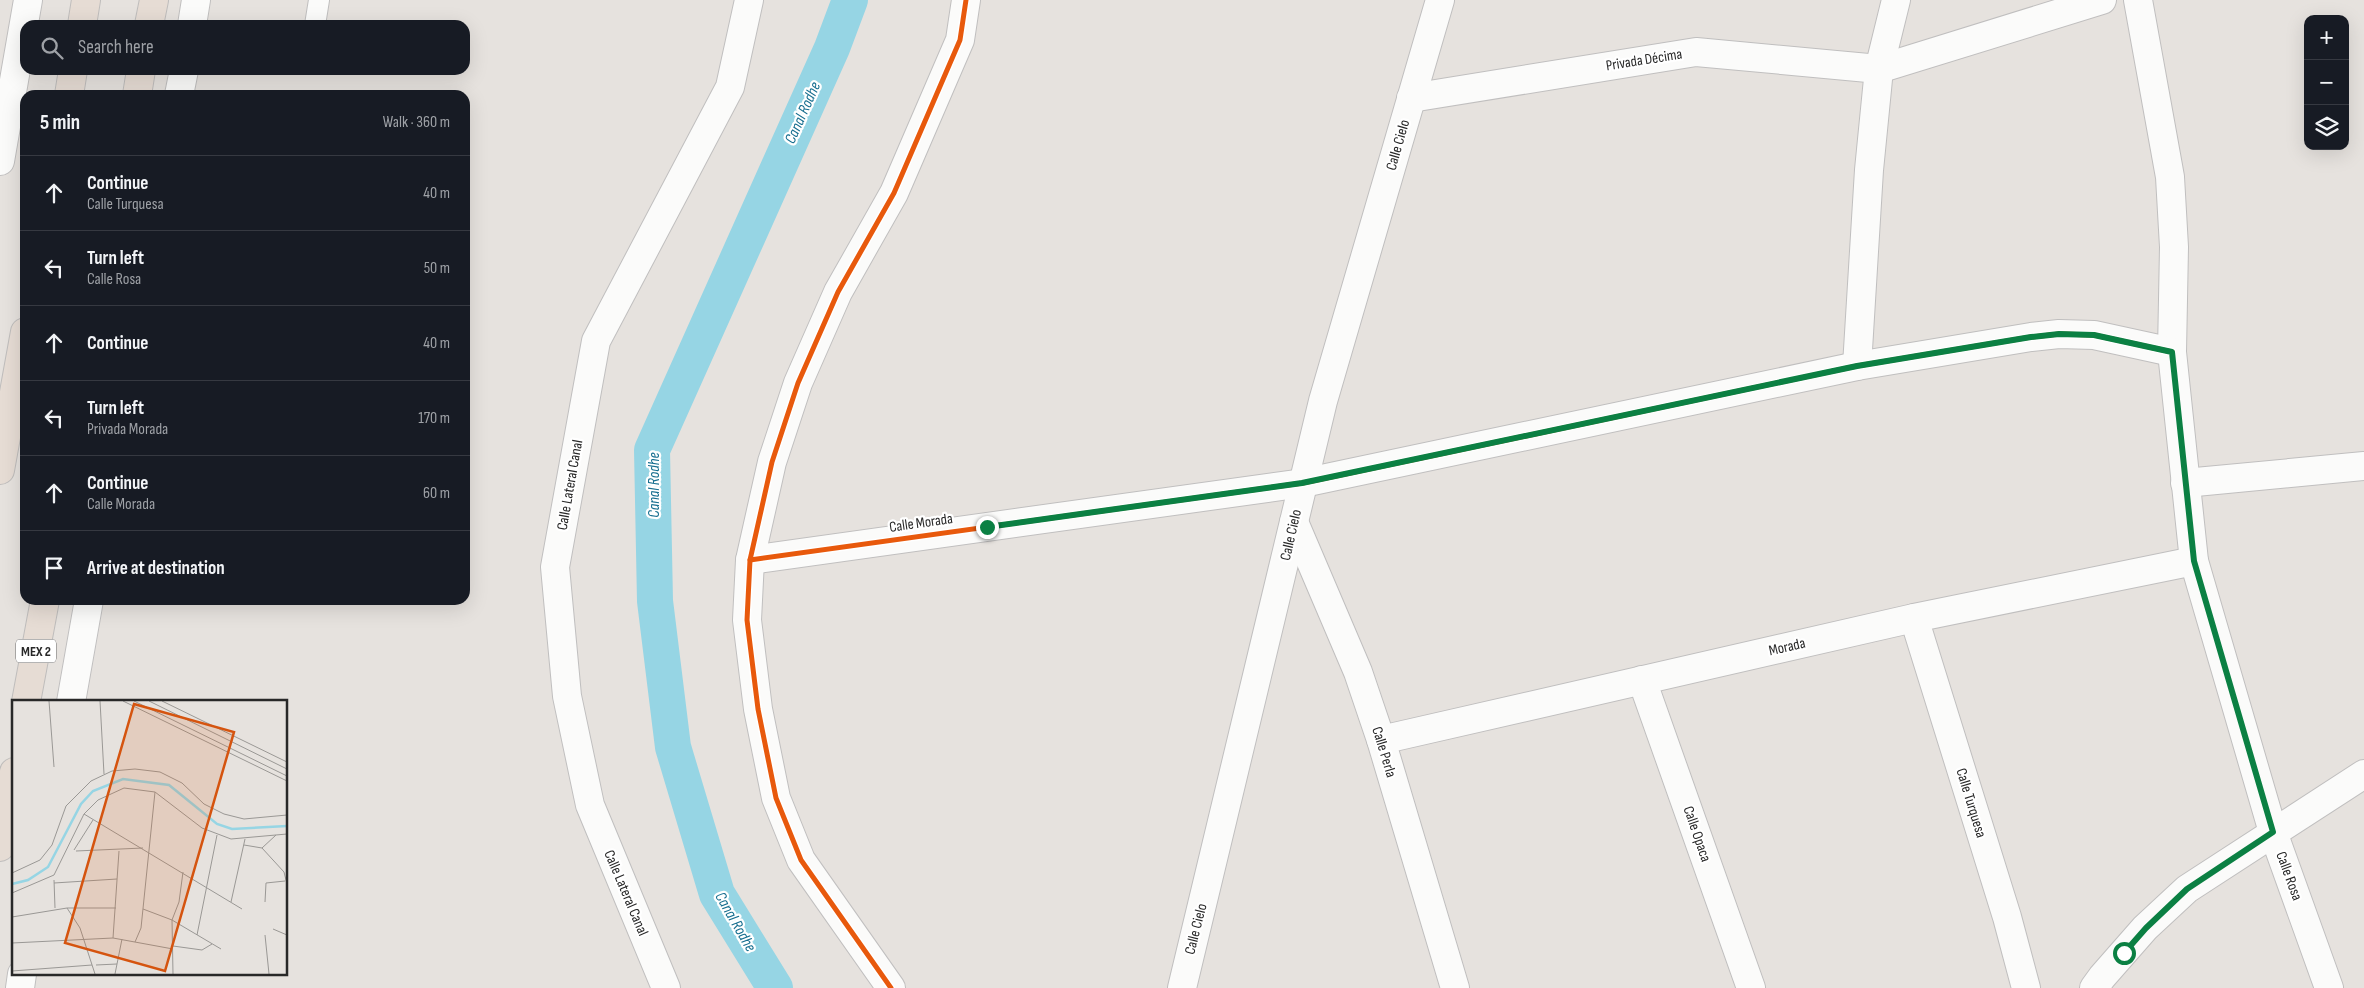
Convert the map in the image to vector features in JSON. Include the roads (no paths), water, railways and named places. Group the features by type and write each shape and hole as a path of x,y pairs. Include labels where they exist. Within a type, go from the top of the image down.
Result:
{"highway":[{"path":"83,20 86,0"},
{"path":"150,20 154,0"},
{"path":"70,90 73,75"},
{"path":"138,90 140,75"},
{"path":"0,470 20,360"},
{"name":"MEX 2","path":"26,700 44,605"},
{"path":"0,847 12,783"}],"street":[{"path":"25,20 28,0"},
{"path":"193,20 196,0"},
{"name":"Calle Lateral Canal","path":"666,988 590,805 567,696 555,567 596,341 730,87 748,0"},
{"path":"891,988 801,860 776,798 758,709 747,620 750,560 772,462 798,383 838,292 894,193 960,40 966,0"},
{"name":"Calle Cielo","path":"1182,988 1323,401 1440,0"},
{"path":"1857,366 1869,170 1879,69 1896,0"},
{"path":"1879,69 2102,0"},
{"name":"Calle Rosa","path":"2138,0 2170,177 2174,247 2172,352 2194,561 2273,832 2329,988"},
{"path":"0,161 20,46"},
{"name":"Privada Décima","path":"1412,98 1696,52 1879,69"},
{"path":"180,90 183,75"},
{"name":"Calle Morada","path":"750,560 1302,483 1857,366 2059,334 2094,335 2172,352"},
{"path":"2185,483 2364,466"},
{"name":"Calle Perla","path":"1294,522 1358,672 1381,740 1455,988"},
{"name":"Morada","path":"1381,740 1914,618 2194,561"},
{"path":"71,700 88,605"},
{"name":"Calle Turquesa","path":"1914,618 2007,917 2026,988"},
{"name":"Calle Opaca","path":"1642,680 1751,988"},
{"path":"2094,988 2146,928 2187,889 2364,774"}],"lane":[{"path":"316,20 319,0"}],"waterway":[{"name":"Canal Rodhe","path":"775,988 717,894 673,747 655,601 652,450 832,48 850,0"}]}
